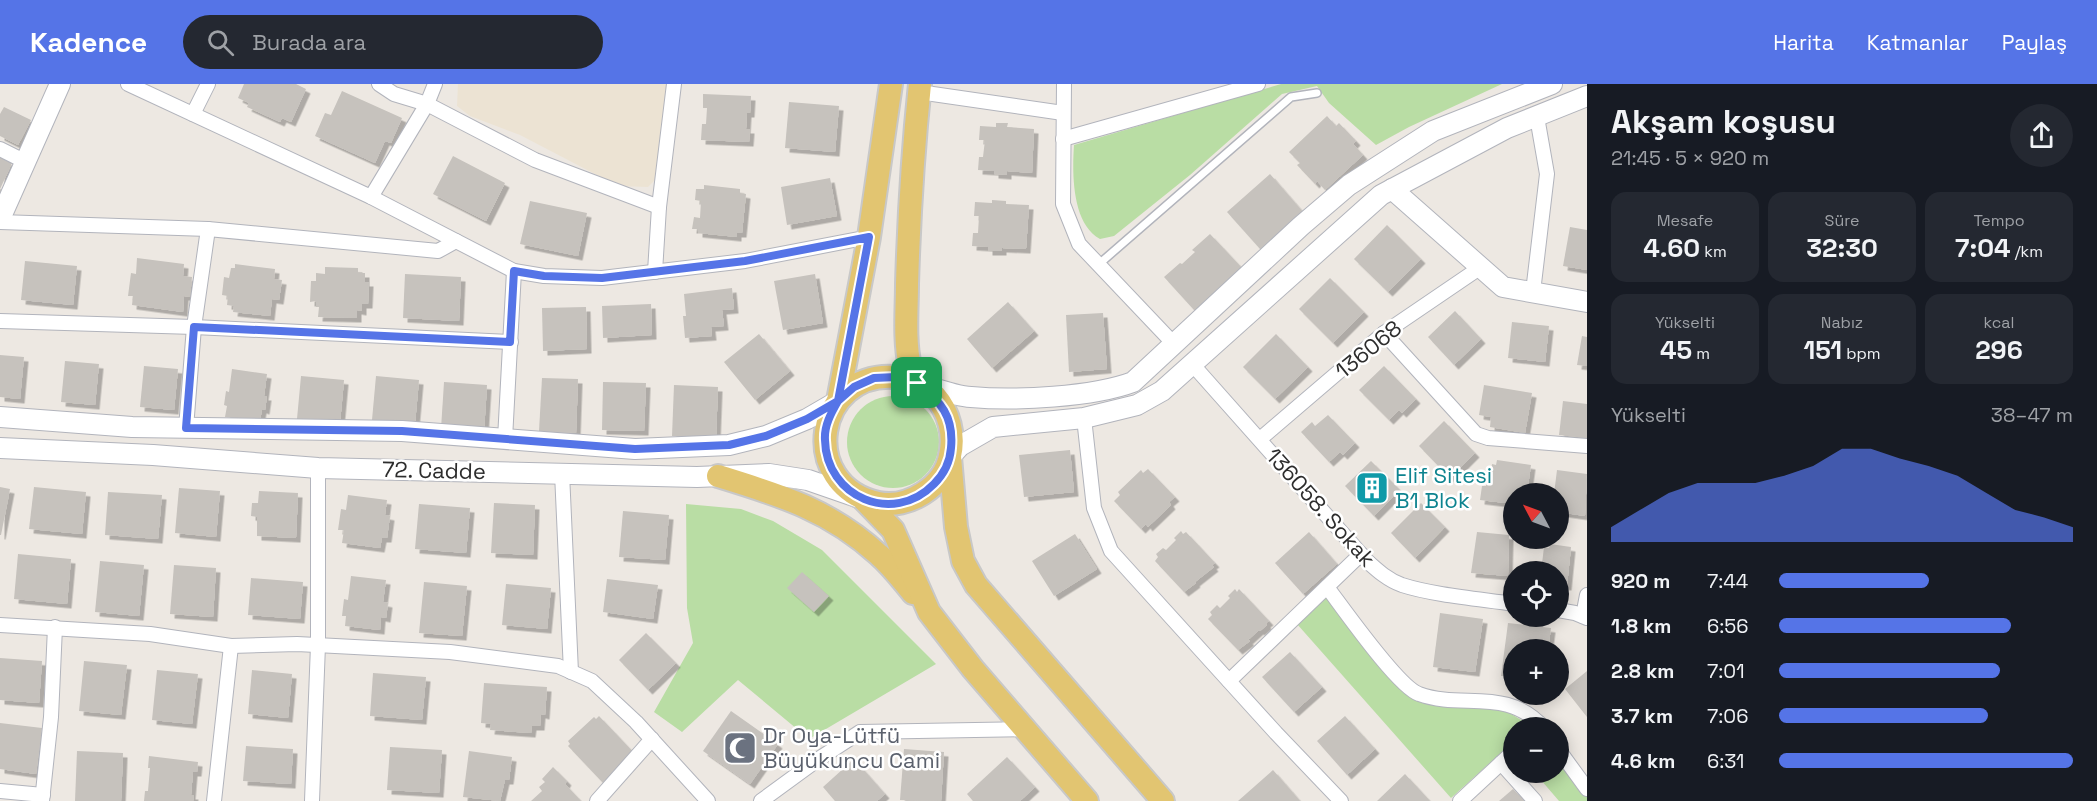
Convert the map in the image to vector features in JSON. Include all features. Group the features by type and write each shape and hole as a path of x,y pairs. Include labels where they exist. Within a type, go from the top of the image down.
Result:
{"main road":[{"path":"0,220 24,161 60,84"},
{"path":"891,84 869,237 838,401 828,419 824,438 827,458 835,475 848,490 864,500 893,530 929,612"},
{"path":"0,417 132,428 402,431 635,449 729,445 766,436 807,419 838,401 854,387 874,378 896,377 969,397 1043,397 1116,389 1133,382 1301,226 1349,185 1433,131 1552,84"},
{"path":"919,88 909,236 907,326 910,366 917,383 935,396 947,414 952,435 950,457 956,527 963,561 976,585 1162,801"},
{"path":"864,500 885,504 907,502 926,492 941,477 950,457 960,446 993,426 1084,418 1137,405 1162,391 1193,365 1381,195 1507,128 1587,96"},
{"path":"1392,189 1503,287 1587,302"},
{"name":"72. Cadde","path":"0,448 153,455 318,468 718,476 769,474 808,480 864,500"},
{"path":"718,476 805,504 845,527 882,556 973,669 1086,801"}],"street":[{"path":"128,84 371,197 514,271 544,276 602,278 745,261 869,237"},
{"path":"193,114 208,84"},
{"path":"379,84 394,94 427,104 535,160 659,207"},
{"path":"371,197 427,104 435,84"},
{"path":"655,272 659,207 674,84"},
{"path":"1064,84 1063,204 1079,244 1174,344"},
{"path":"1063,139 1258,84"},
{"path":"919,88 1063,113"},
{"path":"1533,292 1547,174 1537,117"},
{"path":"0,149 24,161"},
{"path":"0,220 208,229 438,251 456,241"},
{"path":"186,428 194,327 208,229"},
{"name":"136068","path":"1260,439 1384,333 1481,267"},
{"path":"505,439 514,271"},
{"path":"0,321 194,327 510,342"},
{"path":"1384,333 1476,434 1488,438 1587,446"},
{"name":"136058. Sokak","path":"1193,365 1383,576 1401,585 1503,602"},
{"path":"1084,418 1094,508 1111,551 1341,801"},
{"path":"312,801 318,645 318,468"},
{"path":"562,473 571,672"},
{"path":"1229,681 1361,554"},
{"path":"1327,587 1392,670 1417,694 1440,699 1506,703 1519,708 1529,717"},
{"path":"1569,613 1585,617 1587,595"},
{"path":"0,625 150,634 231,646 318,645 450,652 558,666 592,681 651,739 708,801"},
{"path":"0,791 43,798 51,717 56,627"},
{"path":"214,801 231,646"},
{"path":"761,801 860,732 1026,729"},
{"path":"597,801 651,739"},
{"path":"1460,801 1501,763 1535,801"},
{"path":"1569,764 1587,789"}],"lane":[{"path":"1098,264 1291,97 1317,93"}],"shaded area":[{"path":"458,84 668,84 658,177 648,187 618,186 520,135 470,116 457,106"}],"green space":[{"path":"1281,84 1502,84 1409,127 1376,145 1329,103 1317,86 1282,94 1190,175 1114,236 1100,239 1091,232 1084,222 1076,197 1073,170 1074,145"},
{"path":"893,396 911,399 926,409 936,424 939,442 936,460 926,475 911,485 893,488 875,485 860,475 850,460 847,442 850,424 860,409 875,399"},
{"path":"686,504 741,509 773,521 822,550 936,664 809,739 738,680 682,732 654,712 693,643 687,608"},
{"path":"1326,595 1419,699 1503,709 1516,717 1503,717 1503,751 1451,798 1297,624"},
{"path":"1569,768 1587,792 1587,801 1559,801 1544,783 1569,783"}],"building":[{"path":"244,84 296,84 306,89 291,122 282,118 280,122 247,107 249,103 238,98"},
{"path":"342,91 402,118 391,143 385,141 375,163 315,136 325,113 331,115"},
{"path":"703,94 751,96 746,129 750,129 749,142 701,140 702,124 706,124 707,108 703,108"},
{"path":"789,102 839,106 835,152 785,148"},
{"path":"4,107 31,120 18,145 0,136 0,114"},
{"path":"1327,116 1336,126 1339,123 1356,141 1353,144 1363,155 1325,190 1317,181 1315,184 1297,165 1300,163 1289,152"},
{"path":"996,123 1008,123 1007,127 1034,129 1032,173 1007,171 1007,175 978,170 979,157 983,157 985,140 979,140 980,126 996,127"},
{"path":"0,155 12,163 0,189"},
{"path":"453,156 505,183 486,221 433,194"},
{"path":"1270,174 1303,212 1261,250 1227,212"},
{"path":"830,178 837,216 787,225 781,187"},
{"path":"704,185 740,189 740,193 746,194 742,233 737,233 737,237 698,233 698,229 692,229 694,217 700,218 701,201 695,200 696,189 704,189"},
{"path":"0,189 6,192 0,204"},
{"path":"992,200 1006,201 1006,204 1029,205 1026,249 1002,248 1002,251 988,251 988,247 972,246 973,233 978,233 979,216 974,216 975,202 992,203"},
{"path":"530,201 587,213 578,256 520,244"},
{"path":"1387,225 1421,259 1388,292 1354,259"},
{"path":"1570,227 1587,230 1587,270 1563,266"},
{"path":"1210,234 1242,268 1195,311 1164,277 1195,252 1192,250"},
{"path":"137,258 184,264 183,276 192,277 190,297 184,296 183,312 132,305 133,296 128,296 131,273 136,274"},
{"path":"25,261 77,266 73,305 21,300"},
{"path":"235,264 275,269 274,279 282,280 279,300 272,299 270,316 233,312 234,306 227,305 228,296 222,295 224,277 229,278 231,268 235,268"},
{"path":"325,267 358,268 358,273 365,273 365,282 369,282 368,304 362,304 362,311 357,310 357,318 318,317 319,307 316,307 316,301 310,302 311,281 316,281 316,273 325,274"},
{"path":"405,274 461,277 459,321 403,318"},
{"path":"815,274 823,323 783,330 774,281"},
{"path":"1330,278 1364,312 1333,343 1299,309"},
{"path":"732,288 734,309 722,310 724,326 711,327 712,336 685,338 684,294"},
{"path":"1008,302 1034,331 992,368 967,339"},
{"path":"651,304 652,335 603,338 602,306"},
{"path":"586,307 587,349 543,351 542,308"},
{"path":"1455,311 1481,339 1454,365 1428,337"},
{"path":"1103,313 1107,369 1069,372 1066,315"},
{"path":"1512,322 1549,326 1545,362 1508,358"},
{"path":"759,334 790,371 755,400 724,362"},
{"path":"1276,334 1308,367 1275,399 1243,367"},
{"path":"1582,336 1587,337 1587,366 1577,365"},
{"path":"0,355 24,357 20,399 0,397"},
{"path":"65,361 99,364 95,405 61,402"},
{"path":"144,366 178,369 174,410 140,407"},
{"path":"1384,366 1416,399 1402,413 1399,410 1389,420 1359,390"},
{"path":"232,369 267,374 265,410 262,409 260,421 225,417 226,391 229,392"},
{"path":"301,376 344,380 340,423 297,419"},
{"path":"376,376 419,380 415,424 372,420"},
{"path":"542,378 578,379 576,433 539,431"},
{"path":"444,382 487,385 484,432 441,429"},
{"path":"603,382 646,383 644,431 602,430"},
{"path":"674,385 718,387 716,438 672,436"},
{"path":"1484,385 1532,393 1525,433 1490,427 1491,417 1479,415"},
{"path":"1563,401 1587,404 1587,438 1559,435"},
{"path":"1328,415 1355,443 1343,455 1340,452 1329,462 1301,432 1312,422 1315,426"},
{"path":"1444,421 1475,453 1450,478 1419,446"},
{"path":"1070,450 1074,492 1024,497 1019,455"},
{"path":"1497,460 1531,465 1528,483 1503,483 1503,503 1480,500 1482,486 1486,486 1492,464 1496,465"},
{"name":"Elif Sitesi B1 Blok","path":"1371,461 1400,490 1374,516 1345,486"},
{"path":"1148,469 1175,497 1169,502 1171,505 1148,527 1146,524 1141,529 1114,501 1120,495 1118,492 1141,470 1143,473"},
{"path":"1557,470 1587,474 1585,516 1569,514 1569,483 1555,483"},
{"path":"0,487 10,489 1,535 0,535"},
{"path":"34,487 86,492 82,534 29,529"},
{"path":"179,488 220,491 216,537 175,533"},
{"path":"259,491 298,493 296,538 257,536 257,517 251,516 252,503 258,503"},
{"path":"108,492 162,495 158,539 105,535"},
{"path":"348,495 387,500 385,515 390,516 387,538 382,538 380,548 342,543 344,530 338,530 341,509 346,510"},
{"path":"494,503 535,505 533,555 491,553"},
{"path":"1421,503 1445,527 1415,558 1391,533"},
{"path":"419,504 470,508 466,553 415,549"},
{"path":"623,511 669,515 665,560 619,557"},
{"path":"1181,531 1183,534 1186,532 1215,563 1212,565 1214,567 1184,592 1155,561 1158,557 1156,554 1163,548 1166,550"},
{"path":"1309,532 1337,564 1303,594 1275,563"},
{"path":"1477,532 1503,534 1503,549 1509,549 1508,561 1503,561 1503,576 1471,573"},
{"path":"1075,534 1097,569 1054,596 1032,561"},
{"path":"1571,547 1569,566 1569,561 1542,561 1544,549 1569,549"},
{"path":"18,554 71,559 67,604 14,599"},
{"path":"100,561 144,565 139,616 95,612"},
{"path":"174,565 216,568 213,617 170,614"},
{"path":"802,572 829,596 814,612 787,588"},
{"path":"351,576 386,580 383,602 388,603 386,618 381,617 380,630 345,626 346,616 342,616 344,599 348,600"},
{"path":"251,578 303,582 300,619 248,615"},
{"path":"607,579 658,585 653,619 603,612"},
{"path":"424,582 467,586 462,636 419,633"},
{"path":"506,584 551,588 547,629 502,625"},
{"path":"1235,589 1237,592 1239,589 1269,621 1238,650 1208,619 1212,615 1210,612 1217,605 1220,608"},
{"path":"1440,613 1483,619 1475,672 1433,667"},
{"path":"1507,627 1551,628 1550,639 1506,639"},
{"path":"646,633 676,663 648,690 619,660"},
{"path":"1290,652 1322,687 1294,712 1262,677"},
{"path":"0,658 42,661 39,703 0,700"},
{"path":"84,661 127,665 121,715 79,711"},
{"path":"157,670 198,674 192,724 152,720"},
{"path":"252,670 292,674 288,718 248,714"},
{"path":"1587,671 1587,717 1569,694 1569,686"},
{"path":"373,673 426,677 422,720 370,716"},
{"path":"484,683 547,687 545,715 541,714 540,726 532,726 531,733 490,730 491,724 481,723"},
{"name":"Dr Oya-Lütfü Büyükuncu Cami","path":"731,711 778,744 750,784 703,751"},
{"path":"599,716 636,755 605,785 568,746 570,744 568,741 594,717 596,719"},
{"path":"1345,716 1375,749 1347,775 1317,741"},
{"path":"0,723 42,728 36,774 0,769"},
{"path":"246,746 293,749 291,784 243,781"},
{"path":"390,747 442,750 439,793 387,790"},
{"path":"904,749 944,752 941,801 900,800"},
{"path":"77,751 123,753 121,801 75,801"},
{"path":"469,751 512,757 509,780 505,780 500,801 463,797"},
{"path":"149,756 198,762 197,772 193,772 191,795 194,795 193,801 144,801 145,791 148,791"},
{"path":"1007,757 1035,787 1020,801 973,801 967,794"},
{"path":"854,759 885,794 877,801 835,801 823,787"},
{"path":"553,767 567,781 565,784 581,801 531,801 542,791 539,787 545,782 542,779"},
{"path":"1273,770 1300,801 1238,801"},
{"path":"1405,774 1430,801 1377,801"},
{"path":"1513,789 1525,801 1499,801"}],"place":[{"name":"Elif Sitesi B1 Blok","path":"1372,488"},
{"name":"Dr Oya-Lütfü Büyükuncu Cami","path":"740,748"}],"route":[{"path":"917,383 896,377 874,378 854,387 838,401 807,419 766,436 729,445 635,449 402,431 186,428 194,327 510,342 514,271 544,276 602,278 745,261 869,237 838,401 828,419 824,438 827,458 835,475 848,490 864,500 885,504 907,502 926,492 941,477 950,457 952,435 947,414 935,396 917,383"}]}
